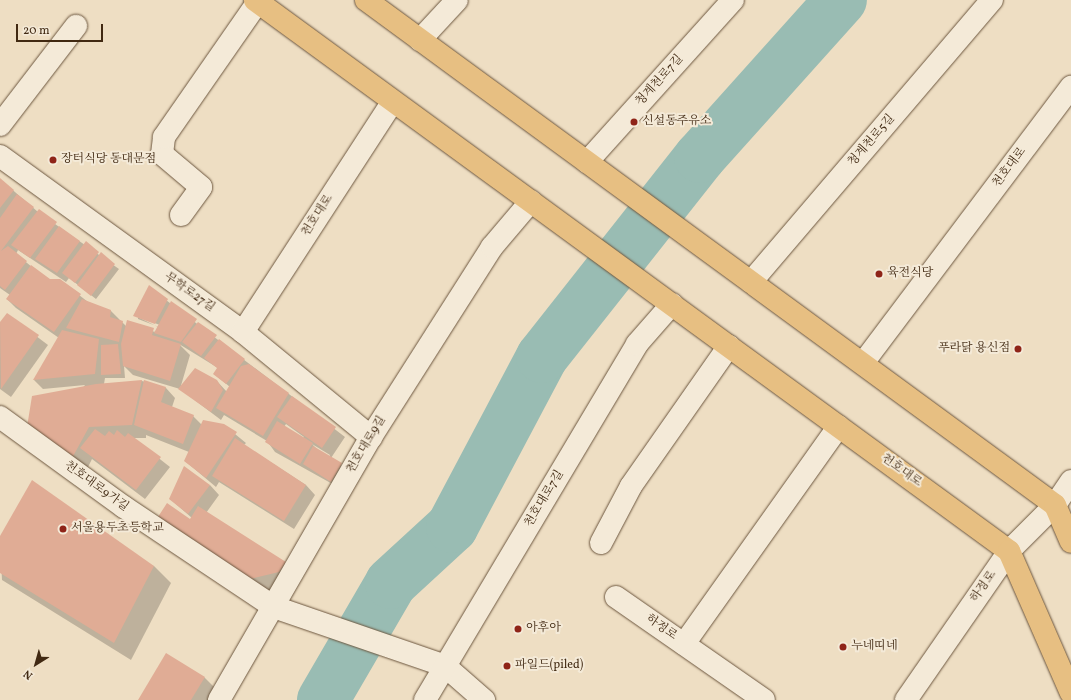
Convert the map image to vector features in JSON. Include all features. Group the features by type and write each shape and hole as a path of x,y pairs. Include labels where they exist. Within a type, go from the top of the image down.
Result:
{"main road":[{"path":"366,0 1055,505 1071,542"},
{"path":"257,1 531,201"},
{"name":"천호대로","path":"531,201 1009,551"},
{"path":"1009,551 1071,693"}],"street":[{"path":"420,40 457,0"},
{"name":"청계천로7길","path":"587,162 733,0"},
{"name":"청계천로5길","path":"751,282 992,0"},
{"path":"181,215 201,188 162,154 164,136 257,1"},
{"path":"0,124 76,26"},
{"name":"천호대로","path":"862,363 1071,87"},
{"name":"천호대로","path":"244,332 393,100"},
{"name":"무학로27길","path":"0,156 244,332 371,437"},
{"name":"천호대로9길","path":"219,700 371,437 492,247 531,201"},
{"name":"천호대로7길","path":"424,700 437,664 637,344 670,302"},
{"path":"601,543 631,486 729,346"},
{"name":"천호대로9가길","path":"0,417 124,507 274,607 437,664"},
{"path":"684,644 838,426"},
{"name":"하정로","path":"906,700 1009,551 1055,505 1071,481"},
{"name":"하정로","path":"616,597 764,700"},
{"path":"437,664 484,700"}],"building":[{"path":"0,178 14,190 0,208"},
{"path":"17,194 34,207 1,251 8,246 27,261 5,290 0,286 0,218"},
{"path":"39,209 57,222 30,258 11,245"},
{"path":"59,226 80,241 57,273 35,259"},
{"path":"86,241 99,252 75,283 62,273"},
{"path":"101,252 115,264 91,296 77,285"},
{"path":"31,265 50,279 60,279 81,294 54,332 6,299"},
{"path":"149,285 168,299 155,324 133,316"},
{"path":"82,299 111,310 110,317 123,321 119,342 66,328"},
{"path":"171,301 197,319 181,342 154,333"},
{"path":"7,313 39,335 1,389 0,322"},
{"path":"127,320 154,328 152,335 181,344 170,381 123,366 121,344"},
{"path":"198,322 217,335 201,356 182,342"},
{"path":"62,330 99,339 95,374 33,380"},
{"path":"219,339 245,359 226,384 213,374 217,368 204,358"},
{"path":"118,344 121,374 101,375 101,345"},
{"path":"249,364 289,393 263,436 216,408 241,366"},
{"path":"195,368 217,380 223,390 211,412 178,389"},
{"path":"142,380 132,425 89,427 71,460 27,427 32,396 96,384"},
{"path":"144,380 166,387 161,402 194,415 183,444 134,425"},
{"path":"292,396 336,427 322,448 277,417"},
{"path":"203,420 224,424 237,432 206,478 184,461"},
{"path":"277,421 313,443 300,464 265,442"},
{"path":"95,429 105,436 109,431 114,435 117,430 125,437 128,433 161,457 136,490 80,448"},
{"path":"235,438 306,485 284,521 212,476"},
{"path":"313,446 342,463 331,482 303,464"},
{"path":"184,466 210,485 188,514 169,499"},
{"path":"32,480 154,566 114,643 0,573 0,536"},
{"path":"167,503 190,519 198,506 286,562 279,572 246,580 156,520"},
{"path":"166,653 205,677 191,700 138,700"}],"waterway":[{"path":"323,700 391,583 452,527 542,357 700,157 841,0"}],"place":[{"name":"신설동주유소","path":"634,122"},
{"name":"장터식당 동대문점","path":"53,160"},
{"name":"육전식당","path":"879,274"},
{"name":"푸라닭 용신점","path":"1018,349"},
{"name":"서울용두초등학교","path":"63,529"},
{"name":"아후아","path":"518,629"},
{"name":"누네띠네","path":"843,647"},
{"name":"파일드(piled)","path":"507,666"}]}
